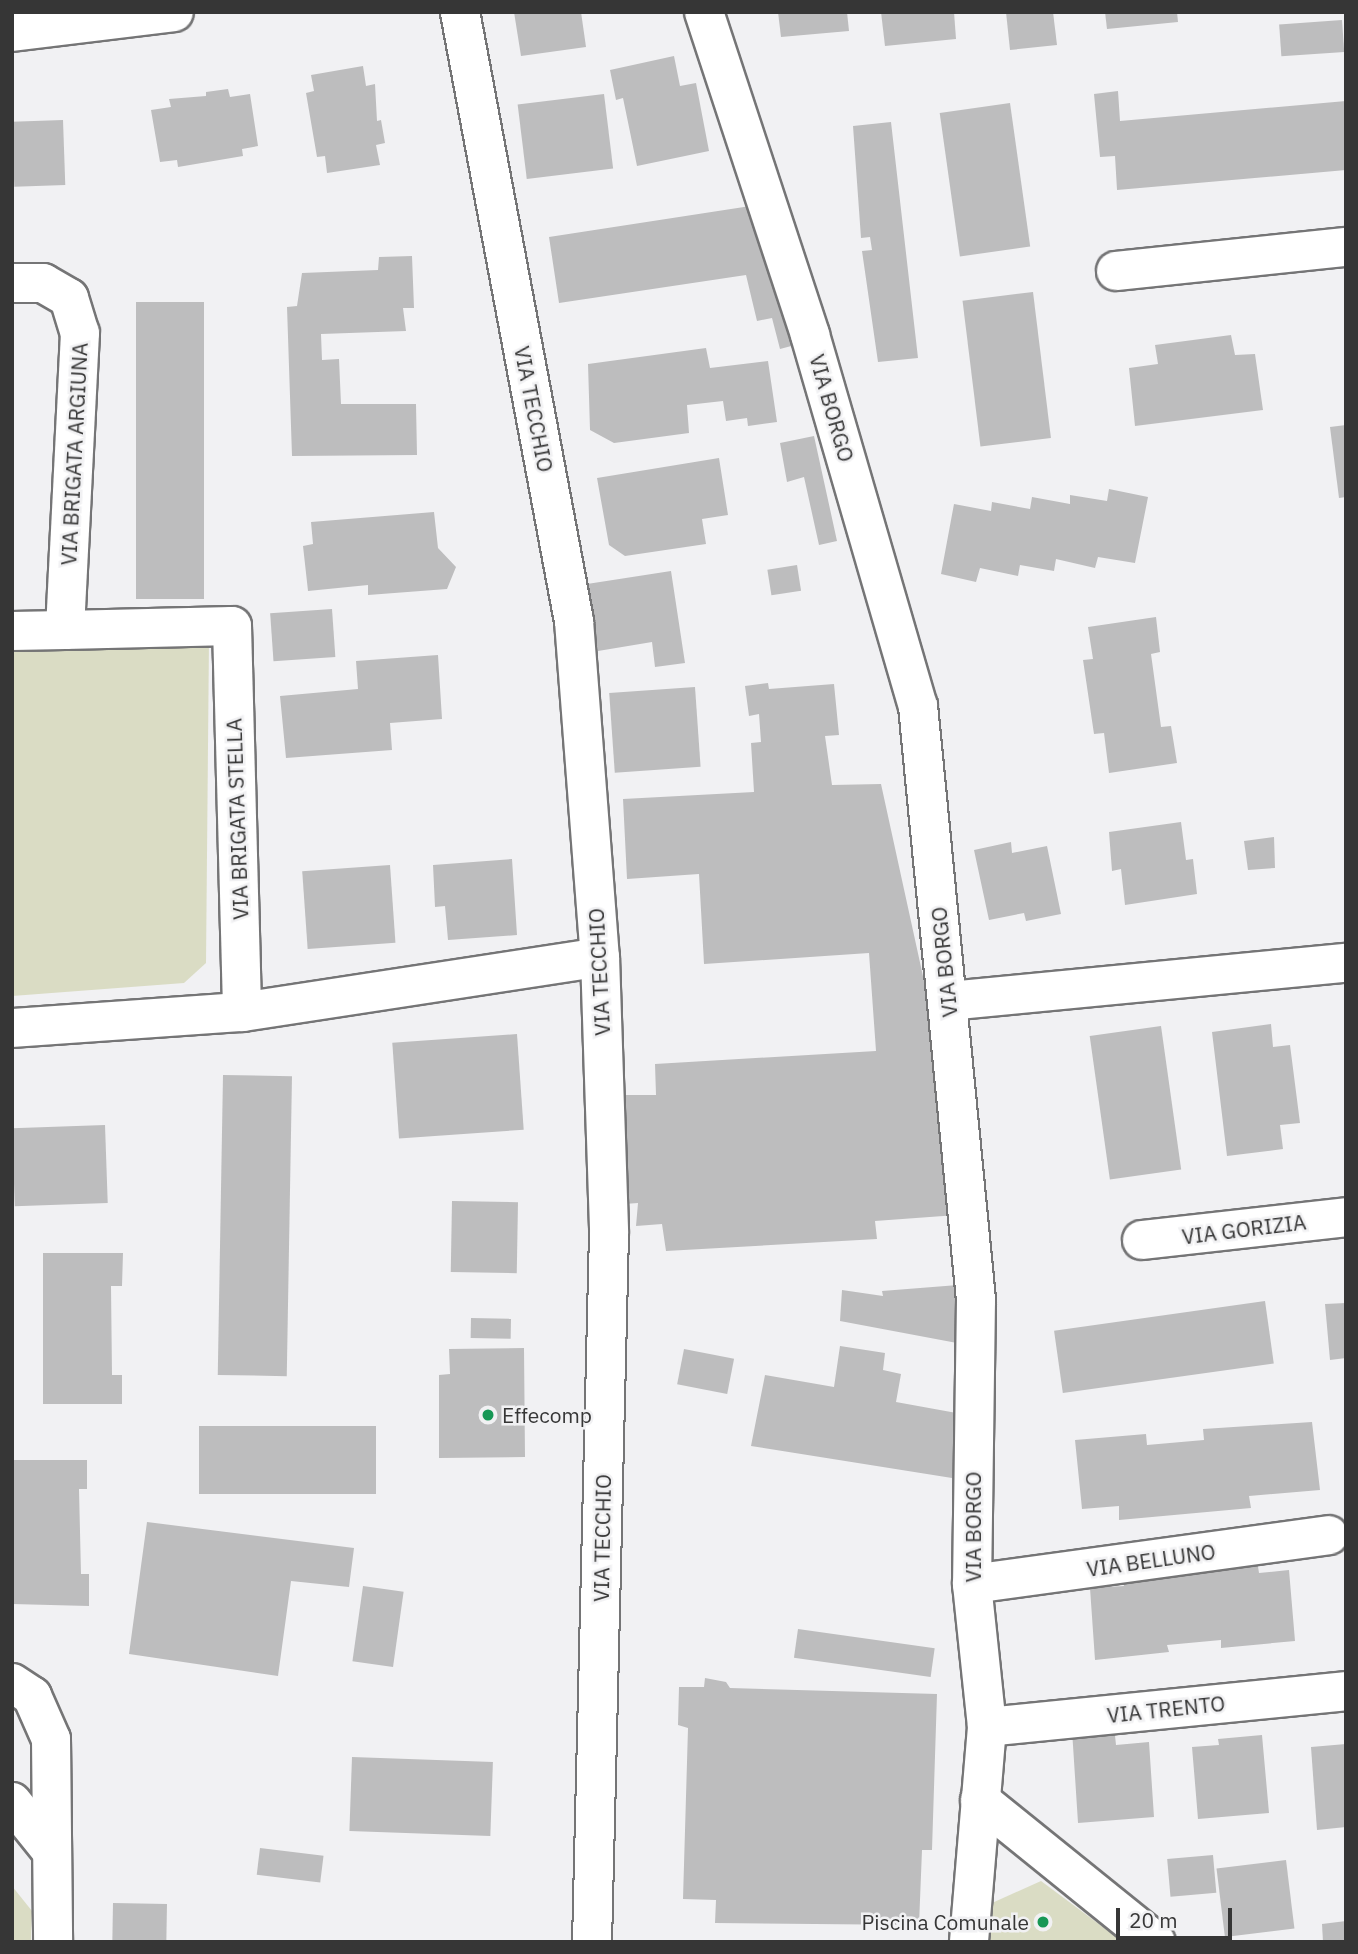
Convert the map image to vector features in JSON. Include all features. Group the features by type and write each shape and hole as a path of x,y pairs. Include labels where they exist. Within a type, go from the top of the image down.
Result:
{"street":[{"path":"12,32 174,12"},
{"name":"VIA TECCHIO","path":"460,12 574,621 600,957 609,1233 592,1942"},
{"name":"VIA BORGO","path":"704,12 810,335 918,706 976,1300 972,1584 987,1727 969,1942"},
{"path":"1116,271 1346,247"},
{"name":"VIA BRIGATA ARGIUNA","path":"12,283 43,283 69,298 80,333 65,630"},
{"name":"VIA BRIGATA STELLA","path":"65,630 232,626 242,1012"},
{"path":"12,631 65,630"},
{"path":"12,1028 242,1012 600,957"},
{"path":"948,1001 1346,963"},
{"name":"VIA GORIZIA","path":"1142,1240 1346,1217"},
{"name":"VIA BELLUNO","path":"972,1584 1329,1535"},
{"path":"12,1683 32,1696 51,1739 53,1942"},
{"name":"VIA TRENTO","path":"987,1727 1346,1691"},
{"path":"980,1800 1156,1942"},
{"path":"12,1802 52,1852"}],"green space":[{"path":"209,639 206,963 184,983 12,996 12,640"},
{"name":"Piscina Comunale","path":"1041,1881 1123,1942 988,1942 992,1903"},
{"path":"12,1886 32,1911 31,1942 12,1942"}],"building":[{"path":"514,12 581,12 586,47 521,56"},
{"path":"778,12 847,12 849,31 781,37"},
{"path":"881,12 954,12 956,39 885,46"},
{"path":"1006,12 1053,12 1057,45 1010,50"},
{"path":"1105,12 1177,12 1178,22 1107,29"},
{"path":"1342,20 1344,52 1281,56 1279,24"},
{"path":"674,56 680,86 696,83 709,151 637,166 623,98 616,100 610,70"},
{"path":"363,66 366,86 375,84 377,121 381,120 385,143 376,145 380,165 327,173 325,156 317,157 306,93 314,91 311,75"},
{"path":"228,89 230,97 250,94 258,146 242,149 243,156 178,167 177,160 160,162 151,110 171,107 169,99 206,96 206,92"},
{"path":"1118,91 1120,121 1346,101 1346,170 1117,190 1115,156 1100,157 1094,94"},
{"path":"604,94 613,168 527,179 518,105"},
{"path":"1010,103 1030,247 960,256 940,113"},
{"path":"63,120 65,185 14,187 12,122"},
{"path":"891,122 918,358 878,362 862,251 872,250 870,237 861,238 853,126"},
{"path":"757,205 795,345 780,349 772,318 757,321 746,275 559,303 549,237"},
{"path":"412,256 414,308 403,308 406,331 321,334 322,360 339,359 341,404 416,404 417,455 292,456 287,307 297,306 302,273 378,270 379,257"},
{"path":"1033,292 1051,438 980,447 963,301"},
{"path":"136,302 204,302 204,599 136,599"},
{"path":"1231,335 1235,355 1255,354 1263,410 1135,426 1129,368 1158,364 1155,345"},
{"path":"706,348 710,368 768,361 777,422 748,426 747,418 726,421 723,401 687,405 689,433 614,443 590,430 588,364"},
{"path":"1346,425 1346,497 1339,498 1330,427"},
{"path":"814,436 837,541 819,545 804,477 787,482 780,443"},
{"path":"719,458 728,515 702,519 706,544 625,556 609,545 597,478"},
{"path":"1109,489 1148,497 1135,563 1098,557 1095,568 1056,559 1054,571 1020,565 1018,576 980,568 976,582 941,574 954,504 991,511 992,502 1030,509 1032,497 1070,504 1070,495 1107,501"},
{"path":"434,512 438,548 456,567 447,589 368,595 368,585 308,591 303,546 313,544 311,522"},
{"path":"797,565 801,591 771,595 767,570"},
{"path":"671,571 685,663 655,667 652,642 598,651 587,584"},
{"path":"332,609 335,657 273,661 270,613"},
{"path":"1156,617 1160,652 1151,654 1161,727 1171,726 1177,763 1109,773 1104,733 1094,734 1083,660 1093,659 1088,627"},
{"path":"438,655 442,719 390,723 392,750 286,758 280,696 358,689 356,661"},
{"path":"768,683 769,689 834,684 839,735 825,736 832,785 881,784 940,1054 957,1215 875,1221 877,1239 666,1251 662,1224 636,1226 638,1203 624,1204 619,1095 656,1095 655,1064 876,1051 869,953 704,964 699,874 627,879 623,799 754,792 751,743 761,742 759,714 749,716 745,686"},
{"path":"695,687 701,767 615,773 609,693"},
{"path":"1181,822 1186,860 1193,859 1197,894 1125,905 1121,869 1112,871 1109,832"},
{"path":"1274,837 1275,868 1248,870 1244,841"},
{"path":"1011,842 1012,853 1047,846 1061,914 1026,921 1024,913 989,920 974,850"},
{"path":"512,859 517,935 448,940 445,906 435,907 433,865"},
{"path":"390,865 395,943 308,949 302,871"},
{"path":"1271,1024 1273,1047 1290,1045 1300,1123 1280,1125 1283,1149 1227,1156 1212,1032"},
{"path":"1161,1026 1181,1170 1110,1180 1090,1036"},
{"path":"517,1034 524,1130 399,1138 392,1043"},
{"path":"223,1075 292,1076 287,1376 218,1375"},
{"path":"105,1125 108,1203 15,1206 12,1128"},
{"path":"452,1201 518,1202 517,1273 451,1272"},
{"path":"43,1253 123,1253 122,1286 111,1286 112,1375 122,1375 122,1404 43,1404"},
{"path":"958,1285 957,1343 840,1321 842,1290 883,1296 882,1291"},
{"path":"1265,1301 1274,1363 1063,1393 1054,1331"},
{"path":"1346,1303 1346,1358 1330,1360 1325,1304"},
{"path":"471,1318 511,1319 511,1339 471,1338"},
{"path":"840,1346 885,1353 883,1370 901,1374 896,1402 962,1414 952,1478 751,1446 765,1375 834,1387"},
{"path":"524,1348 525,1457 439,1458 439,1375 450,1374 449,1349"},
{"path":"684,1349 734,1359 727,1394 677,1384"},
{"path":"1312,1422 1320,1490 1249,1496 1251,1508 1119,1520 1119,1506 1082,1509 1075,1440 1146,1434 1147,1445 1204,1440 1203,1429"},
{"path":"199,1426 376,1426 376,1494 199,1494"},
{"path":"12,1460 87,1460 87,1489 79,1489 81,1574 89,1574 89,1606 12,1604"},
{"path":"147,1522 354,1548 349,1587 291,1581 278,1676 129,1654"},
{"path":"1257,1560 1259,1573 1289,1570 1295,1641 1221,1648 1221,1640 1167,1645 1169,1652 1095,1660 1090,1588 1124,1586 1122,1573"},
{"path":"363,1586 404,1592 393,1667 352,1661"},
{"path":"798,1629 935,1648 931,1677 794,1658"},
{"path":"705,1678 726,1682 730,1688 937,1694 932,1850 922,1850 919,1925 715,1923 716,1900 683,1899 688,1728 678,1725 679,1687 704,1687"},
{"path":"1114,1726 1116,1745 1149,1742 1154,1817 1078,1823 1072,1730"},
{"path":"1262,1735 1269,1813 1198,1819 1192,1747 1219,1745 1218,1739"},
{"path":"1346,1744 1346,1827 1317,1830 1311,1747"},
{"path":"352,1757 493,1762 490,1836 349,1831"},
{"path":"260,1848 324,1856 320,1883 257,1875"},
{"path":"1213,1855 1216,1893 1170,1897 1167,1859"},
{"path":"1286,1860 1294,1928 1225,1937 1217,1869"},
{"path":"113,1903 167,1904 166,1942 112,1942"},
{"path":"1346,1921 1346,1942 1323,1942 1322,1924"}],"place":[{"name":"Effecomp","path":"488,1415"},
{"name":"Piscina Comunale","path":"1043,1922"}]}
